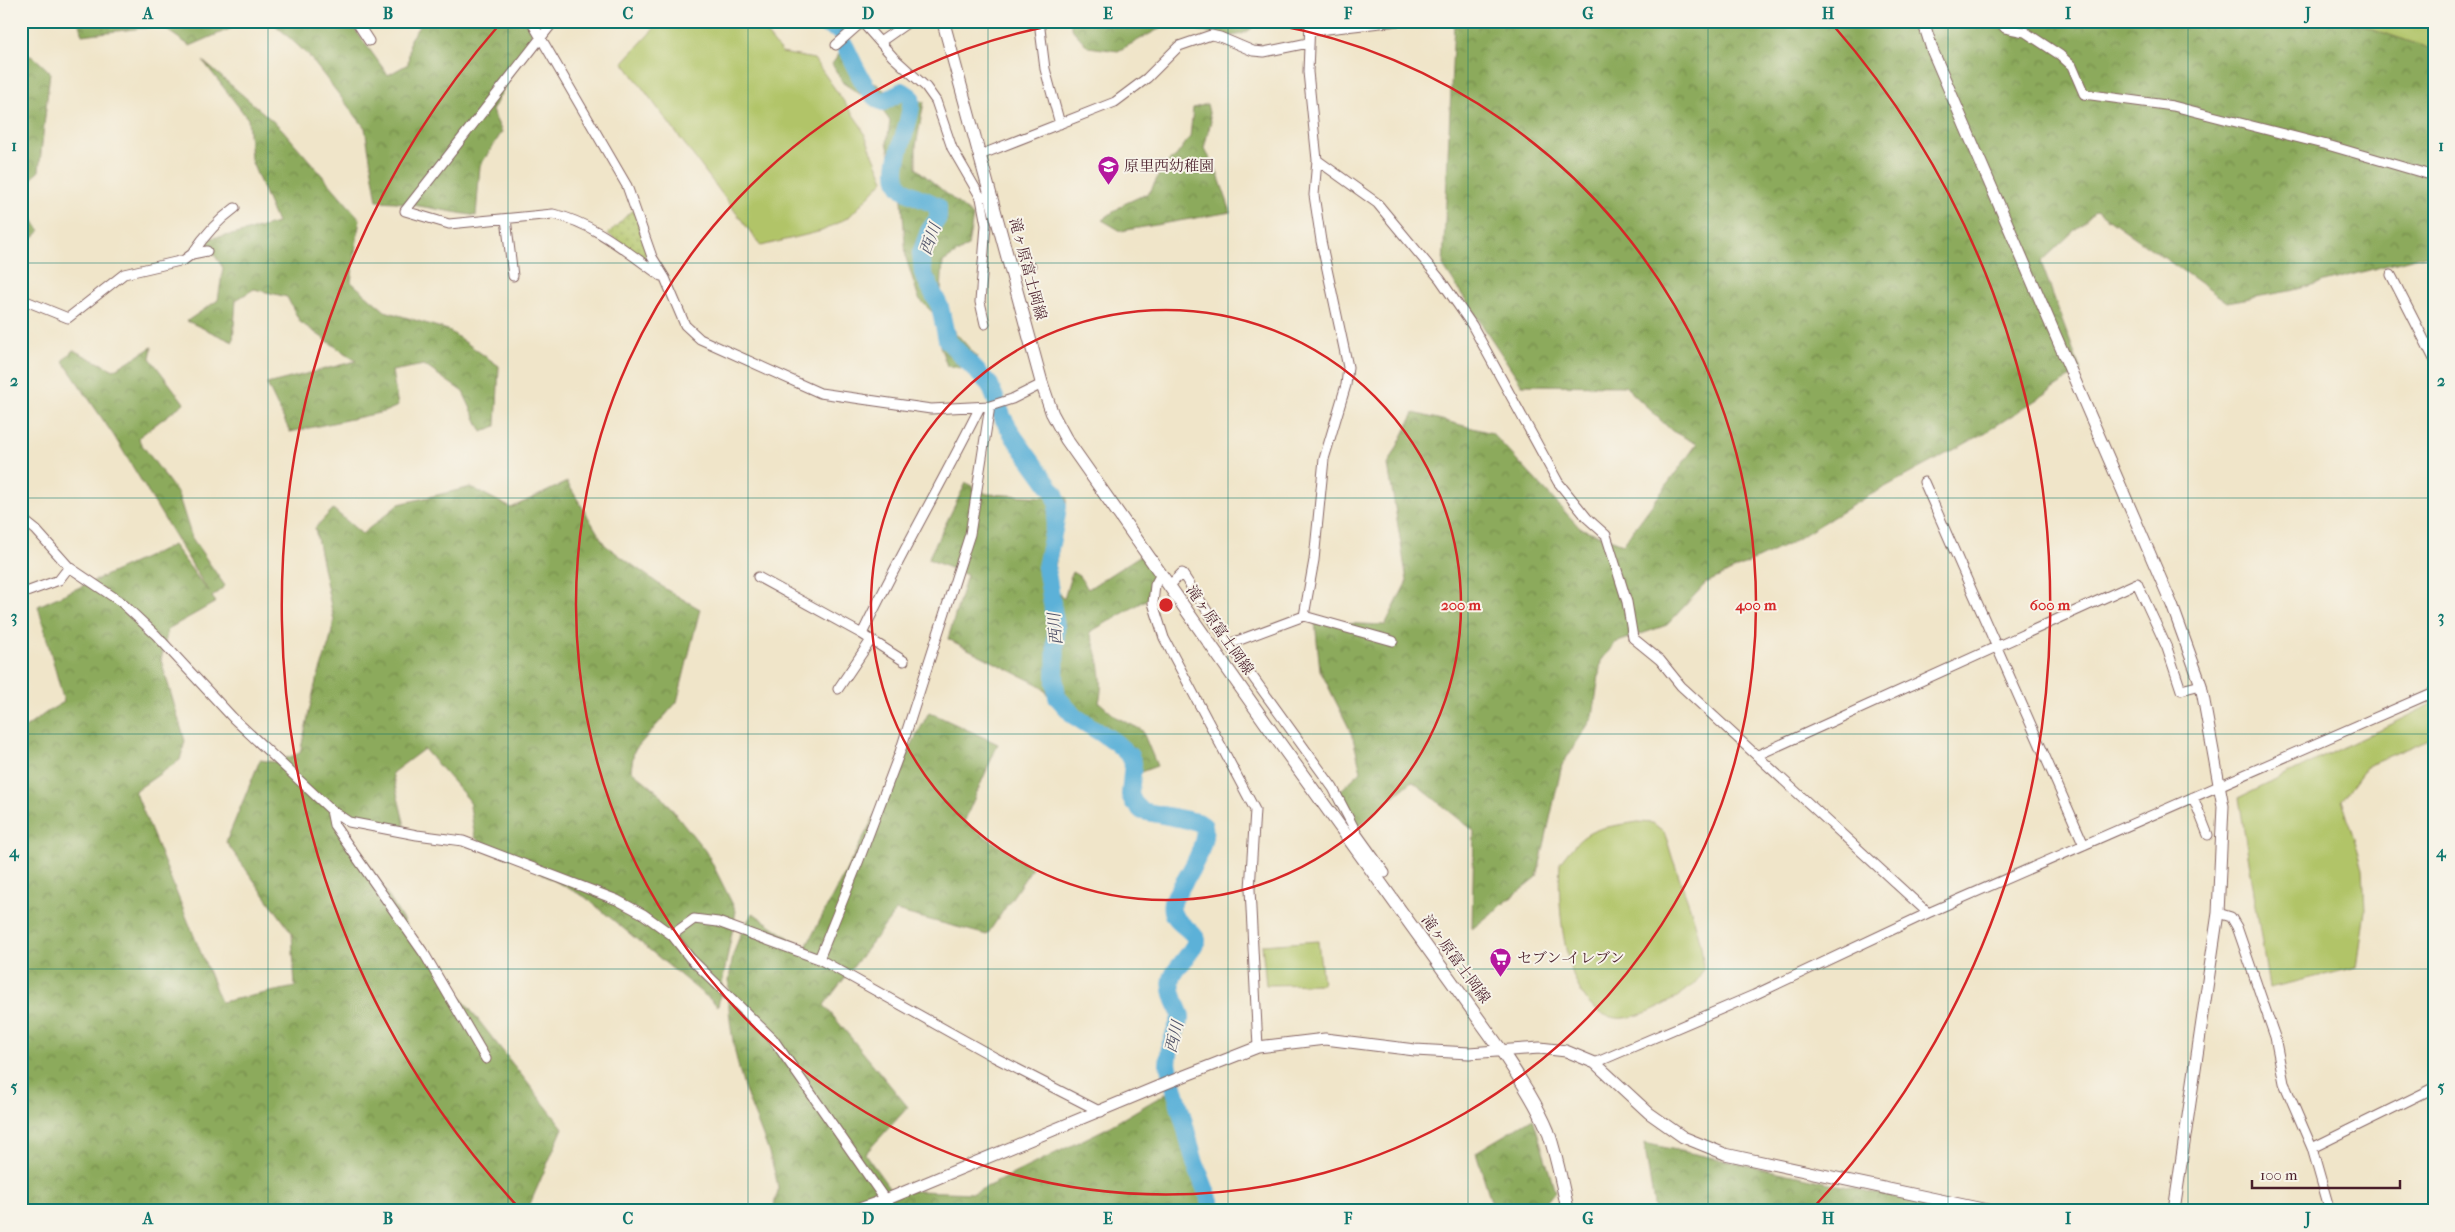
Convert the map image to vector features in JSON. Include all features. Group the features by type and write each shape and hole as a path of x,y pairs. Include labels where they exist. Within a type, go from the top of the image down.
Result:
{"main road":[{"name":"滝ヶ原富士岡線","path":"943,21 980,155 986,196 1013,272 1042,384 1052,413 1066,439 1169,586 1501,1050 1529,1093 1547,1130 1568,1211"}],"street":[{"path":"356,21 369,41"},
{"path":"531,21 627,186 652,257 665,278 685,325 700,339 820,394 931,409 990,406 1042,384"},
{"path":"554,21 405,211 449,224 553,214 569,217 595,229 665,278"},
{"path":"880,42 910,21"},
{"path":"1039,21 1044,69 1060,124"},
{"path":"1304,616 1314,560 1324,459 1346,385 1348,367 1321,241 1314,195 1317,160 1308,72 1310,26 1398,21"},
{"path":"1923,21 1933,52 2172,605 2201,685 2223,806 2218,913 2174,1211"},
{"path":"2000,21 2005,28 2025,32 2060,54 2072,66 2084,94 2173,106 2331,146 2434,176"},
{"path":"836,45 862,22 926,87 936,101 952,148 986,196 986,226 980,302 986,324"},
{"path":"980,155 1115,102 1147,78 1179,46 1211,36 1220,37 1253,51 1264,52 1308,43"},
{"path":"1317,160 1377,203 1440,279 1472,325 1558,482 1587,518 1606,534 1626,602 1633,638 1660,660 1681,686 1928,913"},
{"path":"21,299 68,318 124,274 184,260 192,254 204,235 223,216 236,208"},
{"path":"506,219 513,276"},
{"path":"192,254 207,251"},
{"path":"1013,272 1031,266"},
{"path":"2391,275 2434,359"},
{"path":"819,958 900,752 970,534 990,406"},
{"path":"862,634 898,559 945,477 980,407"},
{"path":"1924,482 2084,846"},
{"path":"21,518 36,530 69,567 121,602 156,635 234,719 331,810 349,822 409,834 463,841 617,900 643,914 672,934 690,958 773,1039 893,1211"},
{"path":"21,594 58,580 69,567"},
{"path":"1169,586 1182,573 1229,644 1333,788 1357,834 1385,873"},
{"path":"1161,574 1155,585 1154,603 1164,638 1255,810 1250,889 1258,1048"},
{"path":"758,577 862,634 904,662"},
{"path":"1758,755 1996,645 2137,583 2167,648 2181,690 2201,685"},
{"path":"1229,644 1304,616 1394,641"},
{"path":"838,689 870,640"},
{"path":"1595,1063 1754,995 1928,913 2434,692"},
{"path":"2193,798 2208,835"},
{"path":"331,810 334,825 425,955 486,1058"},
{"path":"2218,913 2230,918 2237,927 2275,1037 2284,1083 2312,1148 2330,1211"},
{"path":"672,934 694,919 718,922 819,958 994,1057 1101,1112"},
{"path":"854,1211 1101,1112 1169,1082 1258,1048 1325,1039 1415,1050 1470,1053 1540,1048 1566,1050 1595,1063 1656,1118 1683,1137 1725,1154 1992,1211"},
{"path":"2312,1148 2434,1088"}],"green space":[{"path":"78,21 248,21 190,46 161,26 82,35"},
{"path":"271,21 349,21 388,75 408,64 410,39 423,21 526,21 534,30 492,111 502,132 480,166 476,216 396,202 377,201 365,128 308,55"},
{"path":"661,21 756,21 782,53 814,59 861,126 884,180 849,217 822,231 761,246 623,62"},
{"path":"1071,21 1174,21 1118,51 1088,47 1071,28"},
{"path":"1176,21 1258,21 1241,34 1230,36 1208,33"},
{"path":"1454,21 2349,21 2434,50 2434,253 2290,291 2227,302 2096,210 2041,262 2081,371 1983,434 1863,499 1787,545 1706,583 1667,625 1615,643 1601,661 1593,717 1562,765 1537,877 1472,929 1474,831 1412,781 1358,827 1334,797 1361,771 1352,734 1320,670 1315,622 1385,625 1407,581 1388,465 1414,413 1492,433 1580,528 1623,544 1697,444 1672,431 1625,386 1522,385 1443,266"},
{"path":"2358,21 2434,21 2434,56 2370,31"},
{"path":"21,52 35,58 50,72 39,171 21,190"},
{"path":"840,53 887,93 924,102 916,146 916,168 973,216 968,246 943,262 940,305 954,331 977,357 960,368 947,366 940,346 937,317 919,299 906,258 902,200 887,143 890,121 880,107 843,83 832,64"},
{"path":"203,61 281,128 360,219 351,282 385,311 448,330 499,366 496,426 482,432 463,392 424,365 392,371 398,406 384,412 290,432 267,384 356,361 300,322 287,297 254,289 236,300 233,342 187,321 218,300 223,268 204,239 236,234 277,223 251,160 248,119"},
{"path":"1207,104 1211,121 1204,148 1216,169 1231,212 1121,231 1102,220 1124,204 1150,192 1164,165 1176,156 1190,137 1193,108"},
{"path":"21,200 40,231 21,249"},
{"path":"633,209 656,269 608,234"},
{"path":"152,347 150,358 184,403 139,437 140,442 178,494 192,538 225,586 212,597 216,602 168,629 161,660 185,741 180,760 135,791 221,1002 295,987 292,933 226,842 260,760 275,762 300,753 315,685 329,644 334,621 315,528 333,509 362,534 399,504 471,487 511,508 567,482 605,545 667,590 700,609 677,702 634,751 631,770 659,793 707,853 736,911 718,1006 585,897 475,838 469,800 424,749 392,773 405,826 365,819 333,806 414,938 563,1128 527,1211 21,1211 21,731 64,702 38,606 173,545 208,591 114,436 63,361 73,350 114,370"},
{"path":"966,483 987,494 1067,498 1052,584 1064,599 1072,572 1079,576 1088,589 1141,555 1153,575 1148,599 1090,632 1100,667 1101,694 1099,702 1116,717 1142,730 1157,766 1138,773 1121,751 1068,719 1041,686 948,639 967,575 928,559"},
{"path":"2434,703 2434,737 2368,765 2342,800 2363,868 2365,911 2357,967 2269,988 2239,798"},
{"path":"929,712 998,744 964,822 1032,868 987,935 896,911 824,1005 908,1107 865,1154 891,1190 974,1193 1105,1129 1170,1091 1204,1211 775,1211 774,1205 778,1189 775,1174 768,1150 744,1088 732,1035 729,993 734,951 753,913 805,949"},
{"path":"1638,822 1653,823 1664,832 1697,931 1703,967 1694,984 1672,1000 1646,1013 1625,1018 1615,1018 1599,1012 1587,1001 1577,985 1565,944 1560,899 1560,863 1578,842 1593,831"},
{"path":"1318,941 1323,984 1266,985 1262,945"},
{"path":"1533,1118 1555,1191 1543,1206 1494,1211 1476,1152"},
{"path":"1644,1143 1960,1211 1655,1211"}],"waterway":[{"name":"西川","path":"780,21 781,23 801,21"},
{"name":"西川","path":"817,21 838,30"},
{"name":"西川","path":"845,46 861,78 871,94 877,99 883,102 902,91 911,97 911,107 897,159 897,181 903,189 938,207 938,218 929,231 921,253 923,273 940,307 947,340 990,385 1003,418 1014,437 1055,494 1058,506 1046,567 1056,627 1055,683 1057,697 1074,716 1115,742 1130,756 1133,763 1130,795 1134,803 1142,811 1198,822 1204,826 1204,835 1199,855 1172,902 1173,914 1176,919 1197,940 1174,974 1172,981 1172,989 1181,1016 1170,1046 1168,1064 1195,1163 1214,1211"}],"place":[{"name":"原里西幼稚園","path":"1108,185"},
{"name":"セブン-イレブン","path":"1501,977"}]}
